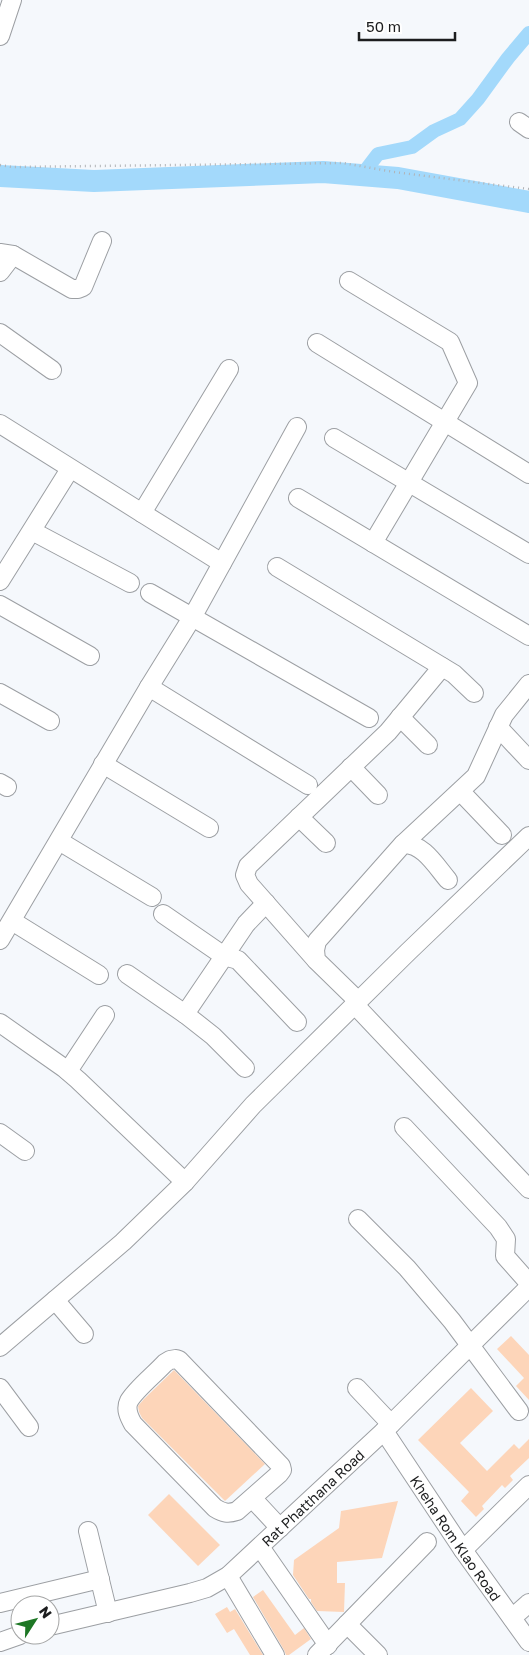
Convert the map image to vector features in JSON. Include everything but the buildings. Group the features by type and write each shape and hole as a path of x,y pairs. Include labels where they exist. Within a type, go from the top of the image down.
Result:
{"street":[{"path":"0,36 12,0"},
{"path":"0,272 6,254 72,289 78,289 83,287 102,241"},
{"path":"349,281 450,342 468,383 373,543"},
{"path":"0,333 52,370"},
{"path":"317,343 529,474"},
{"path":"142,513 229,369"},
{"path":"0,424 222,563"},
{"path":"0,940 103,764 193,616 297,427"},
{"path":"334,438 529,554"},
{"path":"0,581 70,469"},
{"path":"298,498 529,636"},
{"path":"32,531 130,583"},
{"path":"277,567 454,674 474,693"},
{"path":"150,592 369,718"},
{"path":"0,605 90,656"},
{"path":"442,667 388,732 248,866 245,875 249,884 316,960 529,1189"},
{"path":"316,960 315,950 317,941 403,844 462,792 476,776 498,727 512,703 529,684"},
{"path":"149,687 308,785"},
{"path":"0,693 50,721"},
{"path":"400,717 428,745"},
{"path":"498,727 529,760"},
{"path":"103,764 209,828"},
{"path":"351,766 378,795"},
{"path":"462,792 502,835"},
{"path":"299,817 326,844"},
{"path":"0,1347 122,1242 185,1182 253,1105 356,1002 529,836"},
{"path":"59,841 152,896"},
{"path":"403,844 412,844 420,848 448,880"},
{"path":"185,1014 246,924 266,903"},
{"path":"163,914 224,956 238,960 296,1022"},
{"path":"12,921 99,975"},
{"path":"127,974 213,1036 244,1068"},
{"path":"68,1071 105,1015"},
{"path":"0,1023 68,1071 185,1182"},
{"path":"404,1128 498,1226 506,1239 505,1256 529,1283"},
{"path":"0,1133 25,1151"},
{"path":"358,1219 407,1268 471,1345 519,1411"},
{"name":"Rat Phatthana Road","path":"60,1624 206,1588 228,1576 388,1427 529,1287"},
{"path":"55,1300 84,1334"},
{"path":"170,1360 179,1360 281,1466 282,1470 279,1474 253,1499 237,1511 229,1514 215,1508 133,1424 129,1417 129,1402 165,1363 170,1360"},
{"path":"0,1388 28,1427"},
{"name":"Kheha Rom Klao Road","path":"357,1388 388,1427 464,1550 529,1642"},
{"path":"464,1550 529,1485"},
{"path":"253,1499 280,1528"},
{"path":"88,1531 108,1613"},
{"path":"260,1547 322,1650 427,1542"},
{"path":"228,1576 275,1655"},
{"path":"0,1603 100,1579"},
{"path":"512,1618 529,1603"},
{"path":"347,1624 378,1655"}],"path":[{"path":"0,165 98,167 343,163 394,172 529,189"}],"waterway":[{"path":"362,175 378,154 412,147 434,131 460,119 478,99 529,33"},
{"path":"0,176 94,181 323,172 398,178 529,202"}]}
